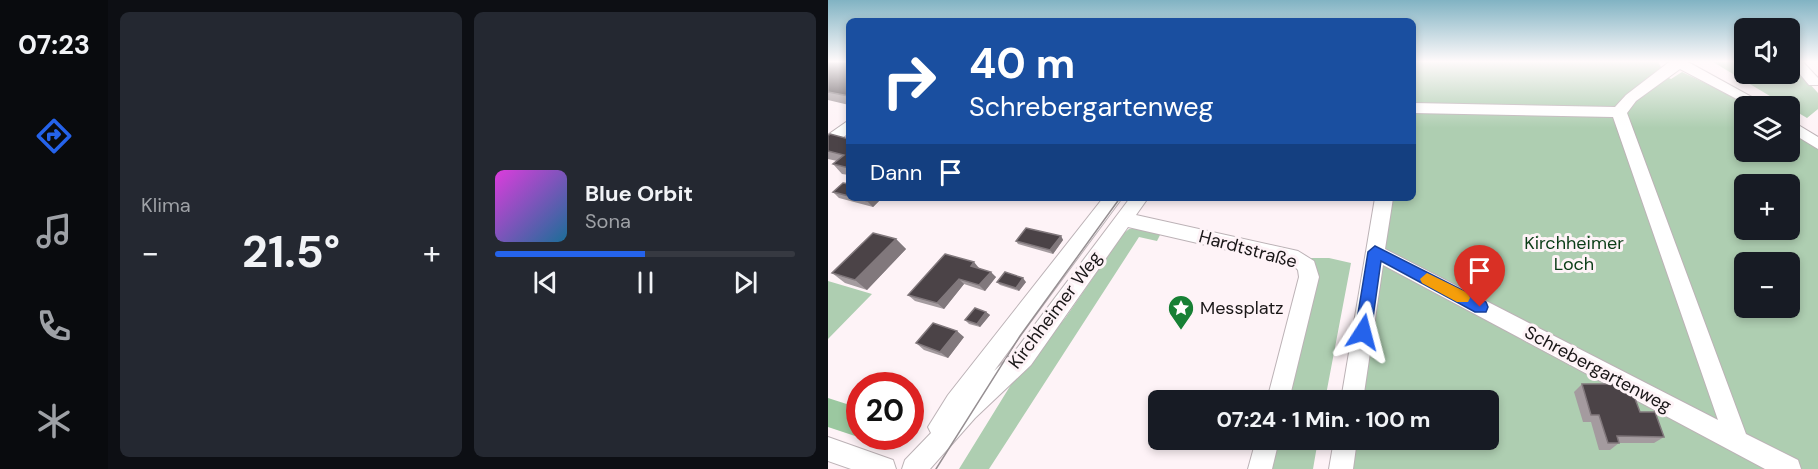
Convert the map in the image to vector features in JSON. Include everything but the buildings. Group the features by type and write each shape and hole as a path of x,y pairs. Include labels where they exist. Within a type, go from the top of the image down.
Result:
{"street":[{"path":"1416,108 1619,111 1631,98 1650,84"},
{"path":"1720,84 1742,96"},
{"path":"1619,111 1737,441"},
{"path":"1800,132 1818,144"},
{"name":"Kirchheimer Weg","path":"914,469 956,403 1111,201"},
{"name":"Kirchheimer Weg","path":"914,469 967,410 1023,358 1137,201"},
{"path":"1354,390 1384,201"},
{"name":"Hardtstraße","path":"1124,219 1224,248 1298,259 1307,266 1309,277 1281,390"},
{"name":"Schrebergartenweg","path":"1375,252 1789,469"},
{"path":"828,449 884,469"},
{"path":"1260,469 1265,450"},
{"path":"1341,469 1344,450"}],"green space":[{"name":"Kirchheimer Loch","path":"1416,84 1707,84 1734,97 1734,162 1800,162 1800,135 1818,147 1818,469 1353,469 1356,450 1499,450 1499,390 1363,390 1390,201 1416,201"},
{"path":"1750,84 1810,84 1818,93 1818,109 1807,118 1800,114 1800,96 1770,96"},
{"path":"1138,228 1161,233 1157,241 1139,237 989,469 959,469 1012,383 1066,317 1123,234 1129,229"},
{"path":"1309,258 1329,258 1351,263 1327,390 1288,390 1315,280"},
{"path":"828,281 872,294 828,339"},
{"path":"828,398 846,404 846,433 828,427"},
{"path":"1275,450 1316,450 1313,469 1270,469"}],"tram line":[{"path":"936,469 1020,336 1118,201"}],"slow traffic":[{"path":"1427,279 1463,298"}],"place":[{"name":"Messplatz","path":"1181,331"}],"route":[{"path":"1363,332 1375,252 1480,307"}]}
